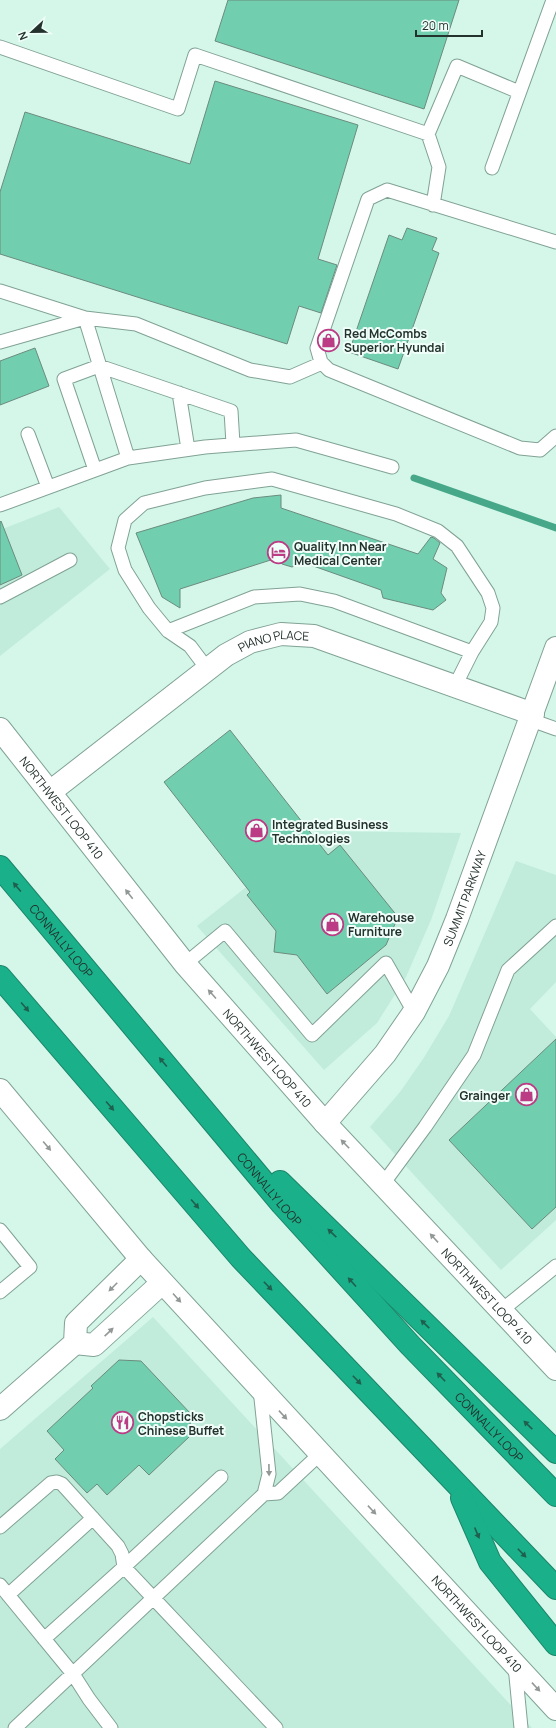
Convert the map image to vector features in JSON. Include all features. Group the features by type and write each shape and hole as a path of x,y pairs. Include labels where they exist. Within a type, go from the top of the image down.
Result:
{"highway":[{"name":"CONNALLY LOOP","path":"0,867 282,1204 404,1340 556,1495"},
{"path":"0,977 241,1258 556,1588"},
{"path":"188,1092 556,1452"},
{"path":"456,1484 490,1562 556,1644"}],"main road":[{"name":"PIANO PLACE","path":"50,792 226,655 250,642 281,634 314,636 455,686 532,717"},
{"name":"SUMMIT PARKWAY","path":"325,1123 385,1054 414,1012 438,966 532,717 556,648"},
{"name":"NORTHWEST LOOP 410","path":"0,729 185,964 325,1123 556,1369"},
{"name":"NORTHWEST LOOP 410","path":"0,1090 162,1283 556,1709"},
{"path":"0,1409 75,1343 76,1323 141,1259"},
{"path":"75,1343 94,1345 162,1283"}],"lane":[{"path":"492,168 553,0"},
{"path":"0,47 178,109 196,55 428,134"},
{"path":"433,205 439,167 428,134 457,66 520,92"},
{"path":"556,242 387,190 368,199 317,348 322,363 329,370 520,448 540,450 556,436"},
{"path":"0,291 85,318 136,324 250,370 290,377 322,363"},
{"path":"0,342 85,318"},
{"path":"85,318 128,458"},
{"path":"95,470 64,379 99,366 231,411 233,444"},
{"path":"179,393 188,449"},
{"path":"28,434 48,487"},
{"path":"0,505 128,458 233,444 296,440 392,467"},
{"path":"208,670 190,646 168,631 149,608 125,570 118,548 125,520 144,504 205,488 272,479 396,514 438,531 457,546 488,593 493,608 491,622 472,652 455,686"},
{"path":"0,596 70,560"},
{"path":"168,631 254,597 300,594 334,601 472,652"},
{"path":"532,717 556,729"},
{"path":"383,1184 425,1128 474,1056 508,970 556,926"},
{"path":"185,964 225,931 312,1034 386,963 414,1012"},
{"path":"0,1230 30,1267 0,1292"},
{"path":"502,1310 556,1267"},
{"path":"15,1728 264,1494 269,1474 260,1389"},
{"path":"264,1494 278,1493 320,1454"},
{"path":"44,1639 124,1568 222,1477"},
{"path":"0,1527 51,1483 57,1482 62,1484 118,1546 122,1554 124,1568 276,1728"},
{"path":"93,1518 4,1590 73,1674 89,1699 111,1728"},
{"path":"515,1664 521,1728"}],"shaded area":[{"path":"59,507 110,569 0,656 0,530"},
{"path":"317,831 461,833 431,920 406,977 377,1023 324,1070 197,926"},
{"path":"516,861 556,875 556,982 530,1009 556,1037 556,1220 501,1270 370,1127 400,1092 423,1059 449,1016"},
{"path":"153,1317 532,1728 0,1728 0,1449"}],"building":[{"path":"228,0 459,0 424,109 215,41"},
{"path":"215,81 358,125 318,259 337,265 321,313 299,306 287,344 0,254 0,192 25,112 190,164"},
{"path":"407,228 437,238 432,250 439,253 398,369 349,352 389,235 402,240"},
{"path":"35,348 49,386 0,405 0,361"},
{"name":"Quality Inn Near Medical Center","path":"281,495 281,508 418,554 431,537 434,538 440,543 433,559 447,568 441,593 446,600 433,610 383,598 381,590 302,562 292,567 282,564 277,558 180,589 180,608 162,597 136,533 253,498"},
{"path":"1,521 22,575 0,585 0,522"},
{"path":"230,730 328,855 340,845 398,917 386,945 327,994 297,955 274,952 276,931 247,895 250,892 164,782"},
{"name":"Grainger","path":"556,1039 556,1207 532,1229 449,1140"},
{"name":"Chopsticks Chinese Buffet","path":"119,1360 141,1361 191,1414 189,1437 149,1475 139,1465 107,1495 97,1484 87,1493 55,1459 64,1450 47,1431 93,1388 91,1386"}],"waterway":[{"path":"414,478 556,528"}],"place":[{"name":"Red McCombs Superior Hyundai","path":"328,340"},
{"name":"Quality Inn Near Medical Center","path":"278,553"},
{"name":"Integrated Business Technologies","path":"256,831"},
{"name":"Warehouse Furniture","path":"333,924"},
{"name":"Grainger","path":"526,1095"},
{"name":"Chopsticks Chinese Buffet","path":"123,1423"}]}
